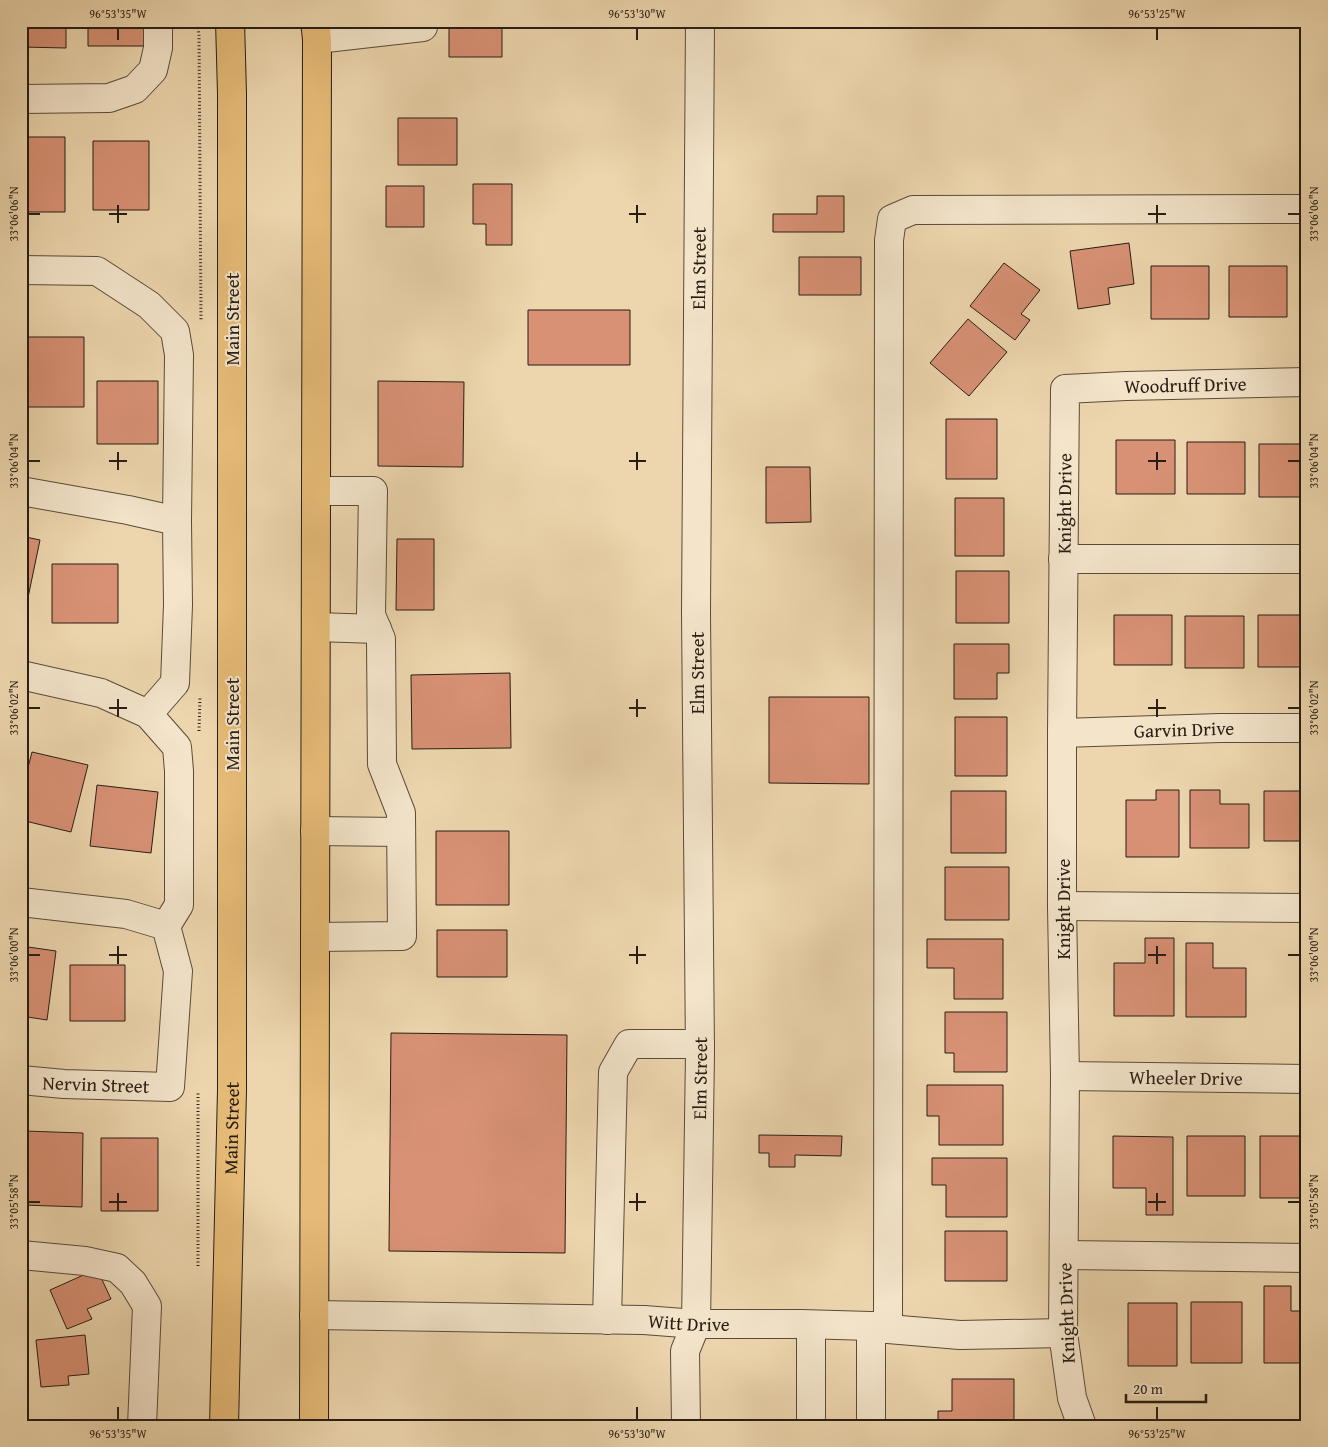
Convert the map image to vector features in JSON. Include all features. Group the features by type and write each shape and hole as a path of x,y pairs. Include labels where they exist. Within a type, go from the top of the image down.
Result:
{"main road":[{"name":"Main Street","path":"224,1426 232,1090 232,94 230,21"},
{"path":"314,1426 316,30"}],"street":[{"path":"21,98 109,98 135,89 153,70 158,48 158,21"},
{"path":"316,30 423,27 422,21"},
{"name":"Elm Street","path":"696,1324 700,1044 696,603 700,21"},
{"path":"871,1426 880,1328 889,240 892,219 914,210 1307,209"},
{"path":"21,270 98,270 150,305 175,331 179,355 178,605 175,683 148,714"},
{"name":"Woodruff Drive","path":"1065,389 1307,382"},
{"name":"Knight Drive","path":"1065,389 1062,733 1062,906 1065,1076 1063,1333 1072,1398 1082,1426"},
{"path":"21,491 128,510 177,521"},
{"path":"315,937 402,936 401,813 382,764 381,639 371,615 373,491 316,491"},
{"path":"1063,559 1307,559"},
{"path":"316,627 377,629"},
{"path":"21,675 101,693 148,714 177,747 179,771 179,905 166,926 126,914 21,902"},
{"name":"Garvin Drive","path":"1062,733 1220,728 1307,728"},
{"path":"315,831 401,832"},
{"path":"1062,906 1307,908"},
{"name":"Nervin Street","path":"21,1080 64,1084 170,1087 178,971 166,926"},
{"path":"607,1320 613,1072 629,1044 700,1044"},
{"name":"Wheeler Drive","path":"1065,1076 1307,1079"},
{"path":"21,1254 85,1260 117,1268 133,1283 147,1306 142,1426"},
{"path":"1064,1255 1307,1258"},
{"name":"Witt Drive","path":"314,1315 644,1320 696,1324 811,1324 960,1335 1063,1333"},
{"path":"686,1426 685,1351 696,1324"},
{"path":"811,1324 811,1426"}],"path":[{"path":"197,21 199,35 201,323"},
{"path":"199,732 200,692"},
{"path":"198,1089 198,1268"}],"building":[{"path":"22,21 66,21 66,48 22,47"},
{"path":"88,21 147,21 147,46 88,46"},
{"path":"449,24 502,24 502,57 449,57"},
{"path":"398,118 457,118 457,165 398,165"},
{"path":"21,137 65,137 65,212 21,212"},
{"path":"93,141 149,141 149,210 93,210"},
{"path":"473,184 512,184 512,245 486,245 486,224 473,224"},
{"path":"386,186 424,186 424,227 386,227"},
{"path":"817,196 844,196 844,232 773,232 773,214 817,214"},
{"path":"1129,243 1134,284 1108,288 1110,304 1078,309 1070,251"},
{"path":"799,257 861,257 861,295 799,295"},
{"path":"1004,263 1040,290 1021,314 1030,320 1015,340 970,306"},
{"path":"1151,266 1209,266 1209,319 1151,319"},
{"path":"1229,266 1287,266 1287,317 1229,317"},
{"path":"528,310 630,310 630,365 528,365"},
{"path":"968,319 1007,352 969,396 930,363"},
{"path":"25,337 84,337 84,407 25,407"},
{"path":"97,381 158,381 158,444 97,444"},
{"path":"378,381 464,382 463,467 378,466"},
{"path":"946,419 997,419 997,479 946,479"},
{"path":"1116,440 1175,440 1175,494 1116,494"},
{"path":"1187,442 1245,442 1245,494 1187,494"},
{"path":"1259,444 1307,444 1307,497 1259,497"},
{"path":"766,467 810,467 811,522 766,523"},
{"path":"955,498 1004,498 1004,556 955,556"},
{"path":"21,536 40,540 25,612 21,611"},
{"path":"397,539 434,539 434,610 396,610"},
{"path":"52,564 118,564 118,623 52,623"},
{"path":"956,571 1009,571 1009,623 956,623"},
{"path":"1114,615 1172,615 1172,665 1114,665"},
{"path":"1258,615 1307,615 1307,667 1258,667"},
{"path":"1185,616 1244,616 1244,668 1185,668"},
{"path":"954,644 1009,644 1009,673 997,673 997,699 954,699"},
{"path":"510,673 511,748 412,749 411,675"},
{"path":"769,697 869,697 869,784 769,783"},
{"path":"955,717 1007,717 1007,776 955,776"},
{"path":"32,752 88,765 71,832 21,820 21,795"},
{"path":"97,785 158,792 151,853 90,846"},
{"path":"1156,790 1179,790 1179,857 1126,857 1126,800 1156,800"},
{"path":"1190,790 1220,790 1220,804 1249,804 1249,848 1190,848"},
{"path":"951,791 1006,791 1006,853 951,853"},
{"path":"1264,791 1307,791 1307,841 1264,841"},
{"path":"436,831 509,831 509,905 436,905"},
{"path":"945,867 1009,867 1009,920 945,920"},
{"path":"437,930 507,930 507,977 437,977"},
{"path":"1145,938 1174,938 1174,1016 1114,1016 1114,963 1145,963"},
{"path":"927,939 1003,939 1003,999 954,999 954,968 927,968"},
{"path":"1186,943 1213,943 1213,968 1246,968 1246,1017 1186,1017"},
{"path":"21,946 56,951 47,1020 21,1016"},
{"path":"70,965 125,965 125,1021 70,1021"},
{"path":"945,1012 1007,1012 1007,1072 954,1072 954,1053 945,1053"},
{"path":"391,1033 567,1035 565,1253 389,1251"},
{"path":"927,1085 1003,1085 1003,1145 939,1145 939,1116 927,1116"},
{"path":"24,1131 83,1133 82,1207 22,1205"},
{"path":"759,1135 842,1136 841,1156 795,1155 795,1167 769,1167 769,1153 759,1153"},
{"path":"1113,1136 1173,1137 1173,1215 1146,1215 1146,1188 1113,1188"},
{"path":"1187,1136 1245,1136 1245,1196 1187,1196"},
{"path":"1260,1136 1307,1136 1307,1198 1260,1198"},
{"path":"101,1138 158,1138 158,1211 101,1211"},
{"path":"932,1158 1007,1158 1007,1217 946,1217 946,1185 932,1185"},
{"path":"945,1231 1007,1231 1007,1281 945,1281"},
{"path":"97,1269 111,1299 87,1309 92,1319 67,1329 50,1290"},
{"path":"1264,1286 1291,1286 1291,1311 1307,1311 1307,1363 1264,1363"},
{"path":"1191,1302 1242,1302 1242,1363 1191,1363"},
{"path":"1128,1303 1177,1303 1177,1366 1128,1366"},
{"path":"85,1335 89,1374 68,1376 69,1385 41,1387 36,1340"},
{"path":"952,1379 1014,1379 1014,1426 938,1426 938,1411 952,1411"}]}
